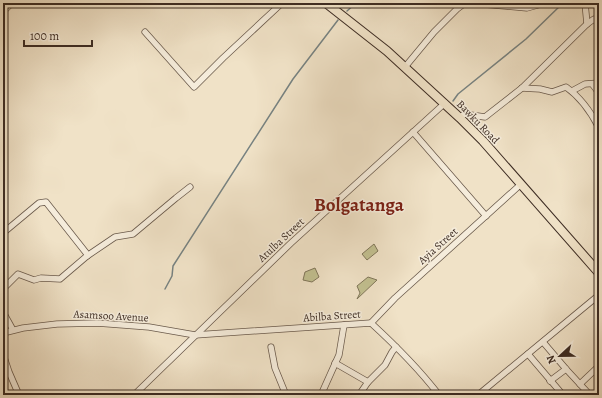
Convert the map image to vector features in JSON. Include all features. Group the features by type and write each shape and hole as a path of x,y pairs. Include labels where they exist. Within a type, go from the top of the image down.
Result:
{"highway":[{"name":"Bawku Road","path":"326,3 356,25 405,66 445,103 483,141 520,185 599,273"}],"main road":[{"path":"3,11 11,3"}],"street":[{"path":"145,32 194,87 282,3"},
{"path":"405,66 434,32 465,3"},
{"path":"471,3 527,8 545,3"},
{"path":"585,3 587,24"},
{"path":"460,118 464,114 485,117 522,88 587,24 594,19 599,23"},
{"path":"572,91 585,84 596,84 599,93"},
{"path":"522,88 540,89 552,92 566,87 572,91 597,117 599,128"},
{"name":"Atulba Street","path":"134,395 291,243 445,103"},
{"path":"413,132 486,216"},
{"name":"Ayia Street","path":"371,323 395,298 520,185"},
{"path":"3,289 18,274 34,280 40,278 59,279 87,256 115,237 133,234 190,187"},
{"path":"3,233 39,204 46,202 87,254 87,256"},
{"path":"480,394 599,295"},
{"path":"3,312 13,330"},
{"name":"Asamsoo Avenue","path":"3,333 13,330 57,324 96,323 149,327 195,335"},
{"name":"Abilba Street","path":"195,335 371,323 426,378 439,395"},
{"path":"321,395 339,354 344,325"},
{"path":"543,342 590,395"},
{"path":"271,346 275,368 286,395"},
{"path":"359,395 368,382 385,365 396,348"},
{"path":"3,354 19,395"},
{"path":"528,354 563,395"},
{"path":"335,363 368,382"},
{"path":"580,384 599,366"},
{"path":"550,380 566,369"},
{"path":"3,378 9,372"}],"shaded area":[{"path":"374,244 378,251 367,260 362,254"},
{"path":"315,268 319,277 312,282 303,280 305,272"},
{"path":"368,277 377,280 357,299 360,293 357,286"}],"waterway":[{"path":"347,11 356,3"},
{"path":"453,101 458,94 526,39 562,4"},
{"path":"165,289 172,276 173,266 293,79 338,20"}],"district":[{"name":"Bolgatanga","path":"359,205"}]}
